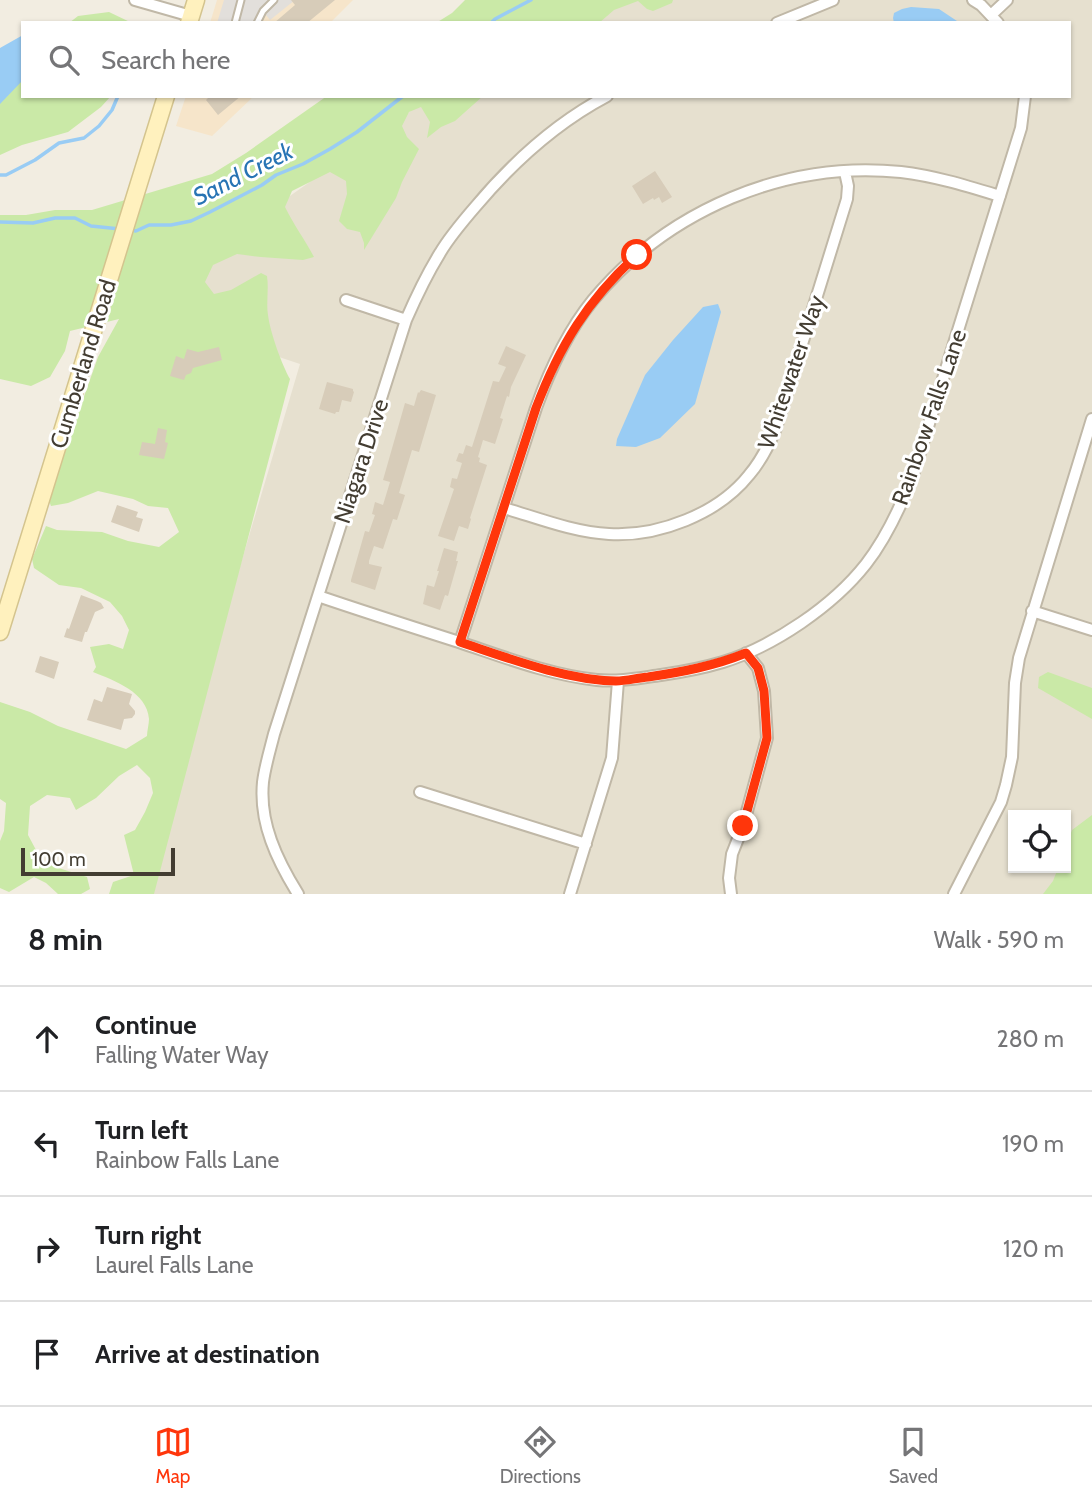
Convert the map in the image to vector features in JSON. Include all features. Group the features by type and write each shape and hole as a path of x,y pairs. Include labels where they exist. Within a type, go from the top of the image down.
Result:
{"main road":[{"name":"Cumberland Road","path":"0,632 165,98"}],"street":[{"path":"135,0 192,13"},
{"path":"782,21 833,0"},
{"path":"973,0 995,19 1007,0"},
{"name":"Niagara Drive","path":"298,894 271,841 264,811 263,782 274,734 406,320 440,252 496,183 551,133 604,98"},
{"name":"Rainbow Falls Lane","path":"318,596 514,661 595,680 618,681 681,672 724,662 768,643 806,619 838,594 865,565 901,506 914,475 1021,128 1025,98"},
{"path":"460,642 549,373 566,340 593,301 620,270 643,250 705,210 730,198 772,183 821,173 878,170 923,175 1000,196"},
{"name":"Whitewater Way","path":"504,508 578,530 610,534 643,532 674,524 705,511 733,492 762,457 776,428 847,199 845,172"},
{"path":"346,300 406,320"},
{"path":"954,894 1001,802 1006,785 1012,757 1017,666 1092,419"},
{"path":"1032,611 1092,630"},
{"path":"731,894 729,878 732,854 743,826 767,738 764,691 758,668 746,653"},
{"path":"570,894 612,758 618,681"},
{"path":"420,792 586,844"}],"lane":[{"path":"236,21 241,0"},
{"path":"258,21 262,11 273,0"}],"shaded area":[{"path":"217,0 353,0 332,21 211,21"},
{"path":"224,0 295,0 270,20 266,15 262,21 218,21"},
{"path":"594,0 1092,0 1092,894 143,894 300,364 270,354 199,302 202,258 429,98 1071,98 1071,21 560,21"},
{"path":"185,98 252,98 212,136 176,126"}],"green space":[{"path":"465,0 673,0 672,3 653,11 638,1 614,10 601,21 439,21"},
{"path":"109,12 128,21 72,21 78,16"},
{"path":"21,60 21,98 109,98 68,132 22,145 0,155 0,76"},
{"path":"324,98 481,98 455,121 441,127 427,138 430,122 421,107 409,112 402,126 407,137 419,149 396,198 364,250 360,232 347,229 339,221 347,194 346,181 330,172 292,191 285,207 314,257 303,260 237,254 213,265 205,282 214,294 231,290 261,273 267,276 269,322 290,379 154,894 109,894 113,882 134,875 124,835 135,830 153,793 150,778 137,765 119,776 96,798 76,810 70,798 47,795 30,806 28,835 43,863 87,877 90,889 81,894 58,894 34,877 9,892 0,888 0,841 4,831 6,803 0,799 0,702 30,712 58,726 126,749 147,736 149,721 147,710 136,695 120,684 93,672 96,667 90,647 109,644 123,649 129,630 122,616 110,602 81,588 59,585 34,568 32,559 46,526 57,530 102,532 159,547 179,532 168,508 148,506 133,499 98,491 68,503 51,506 48,498 98,357 119,319 70,331 65,351 50,377 31,386 0,379 0,215 92,210 212,174"},
{"path":"1048,672 1092,688 1092,719 1038,688 1039,677"},
{"path":"1092,815 1092,894 1043,894 1056,873 1071,873 1072,830"}],"water":[{"path":"902,9 939,9 957,21 894,21 894,13"},
{"path":"21,36 21,82 0,104 0,48"},
{"path":"718,304 721,312 695,404 660,438 636,447 616,446 645,375 703,307"}],"building":[{"path":"291,0 335,0 309,21 276,21 295,5"},
{"path":"208,98 239,98 218,115 206,100"},
{"path":"655,171 672,197 662,203 659,197 654,200 653,198 643,204 632,186"},
{"path":"506,346 526,355 509,397 507,396 495,444 483,440 478,457 479,462 487,465 468,529 459,526 454,541 438,536 454,489 450,487 452,478 457,479 462,463 456,461 459,453 463,454 466,445 472,447 493,381 499,382 506,367 498,364"},
{"path":"219,347 222,360 193,368 184,380 170,376 176,356 184,359 187,349 198,352"},
{"path":"327,382 353,389 354,392 351,402 342,400 339,412 335,414 319,409"},
{"path":"421,390 436,395 419,452 412,450 399,493 405,495 397,520 393,519 383,549 374,546 369,561 369,564 382,567 375,590 351,580 365,531 369,532 375,515 372,514 375,502 383,505 390,482 383,480 405,403 414,406"},
{"path":"158,428 167,430 165,442 168,443 164,459 139,455 142,442 155,444"},
{"path":"117,505 138,512 136,517 143,519 139,532 111,522"},
{"path":"444,548 458,552 458,561 448,596 445,595 440,610 423,604 427,585 434,587"},
{"path":"81,595 101,603 104,608 95,612 82,642 64,637"},
{"path":"40,656 59,662 54,679 35,672"},
{"path":"107,687 132,694 129,704 135,714 132,718 124,719 121,730 87,720 94,699 102,702"}],"waterway":[{"name":"Sand Creek","path":"493,21 531,0"},
{"path":"0,175 6,175 35,160 59,143 84,138 99,126 112,110 117,98"},
{"name":"Sand Creek","path":"131,230 136,231 149,225 191,221 210,212 330,149 400,98"},
{"name":"Sand Creek","path":"0,222 33,223 55,218 75,218 91,226 120,229"}],"route":[{"path":"637,255 593,301 566,340 549,373 460,642 514,661 554,671 595,680 618,681 681,672 724,662 746,653 758,668 764,691 767,738 743,826"}]}
